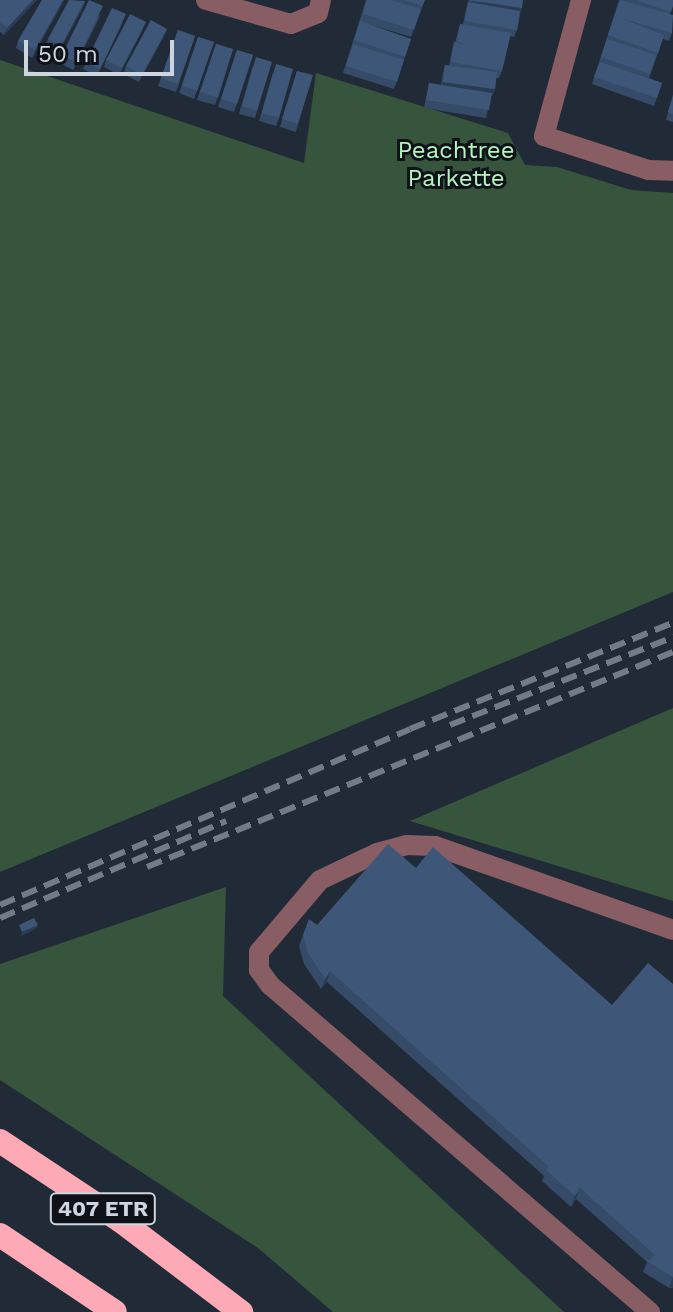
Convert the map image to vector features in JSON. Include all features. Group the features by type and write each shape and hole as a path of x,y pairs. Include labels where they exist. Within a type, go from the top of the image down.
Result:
{"highway":[{"name":"407 ETR","path":"0,1141 121,1221 241,1312"},
{"name":"407 ETR","path":"0,1235 115,1312"}],"street":[{"path":"206,0 291,24 318,13 321,0"},
{"path":"581,0 544,136 648,170 673,171"},
{"path":"650,1312 270,985 259,970 259,952 320,880 377,853 406,845 435,846 673,930"}],"green space":[{"name":"Peachtree Parkette","path":"0,60 304,163 316,73 508,133 525,165 557,167 631,190 673,193 673,592 0,872"},
{"path":"673,708 673,901 410,821"},
{"path":"226,887 223,996 564,1312 333,1312 258,1248 0,1080 0,964"}],"building":[{"path":"0,0 33,0 7,28 0,21"},
{"path":"42,0 63,0 35,50 18,41"},
{"path":"69,0 85,1 61,46 48,39"},
{"path":"89,0 103,6 76,62 62,55"},
{"path":"367,0 391,0 421,9 414,30 363,14"},
{"path":"403,0 425,0 422,6"},
{"path":"471,0 523,0 522,8"},
{"path":"620,0 673,15 672,33 620,18 664,35 658,53 608,35"},
{"path":"635,0 673,0 673,6 671,12"},
{"path":"468,2 520,11 517,30 465,21"},
{"path":"112,8 126,14 100,69 86,62"},
{"path":"130,14 146,22 122,68 106,60"},
{"path":"151,20 167,29 142,75 126,66"},
{"path":"360,21 411,39 405,57 354,40"},
{"path":"460,24 511,33 502,71 451,62 454,42 467,45 457,41"},
{"path":"178,30 195,36 178,84 161,78"},
{"path":"198,37 214,42 197,91 182,86"},
{"path":"607,39 656,55 650,74 601,57"},
{"path":"216,44 233,49 218,98 200,92"},
{"path":"353,44 404,60 397,82 346,66"},
{"path":"237,50 253,55 237,104 221,99"},
{"path":"256,57 272,62 257,111 242,106"},
{"path":"600,62 662,83 657,98 594,77"},
{"path":"276,64 293,69 279,118 262,113"},
{"path":"445,65 497,72 495,89 443,82"},
{"path":"297,71 313,75 298,124 282,119"},
{"path":"429,83 492,93 489,110 426,100"},
{"path":"673,96 673,114 668,112"},
{"path":"388,844 416,868 433,847 612,1005 648,963 673,984 673,1277 647,1261 655,1255 580,1188 575,1196 546,1170 548,1166 330,971 325,979 308,953 303,935 309,919 317,925"},
{"path":"34,918 38,925 22,932 19,925"}],"railway":[{"path":"0,905 410,729 673,623"},
{"path":"450,725 673,637"},
{"path":"147,867 673,652"},
{"path":"0,918 226,821"}]}
